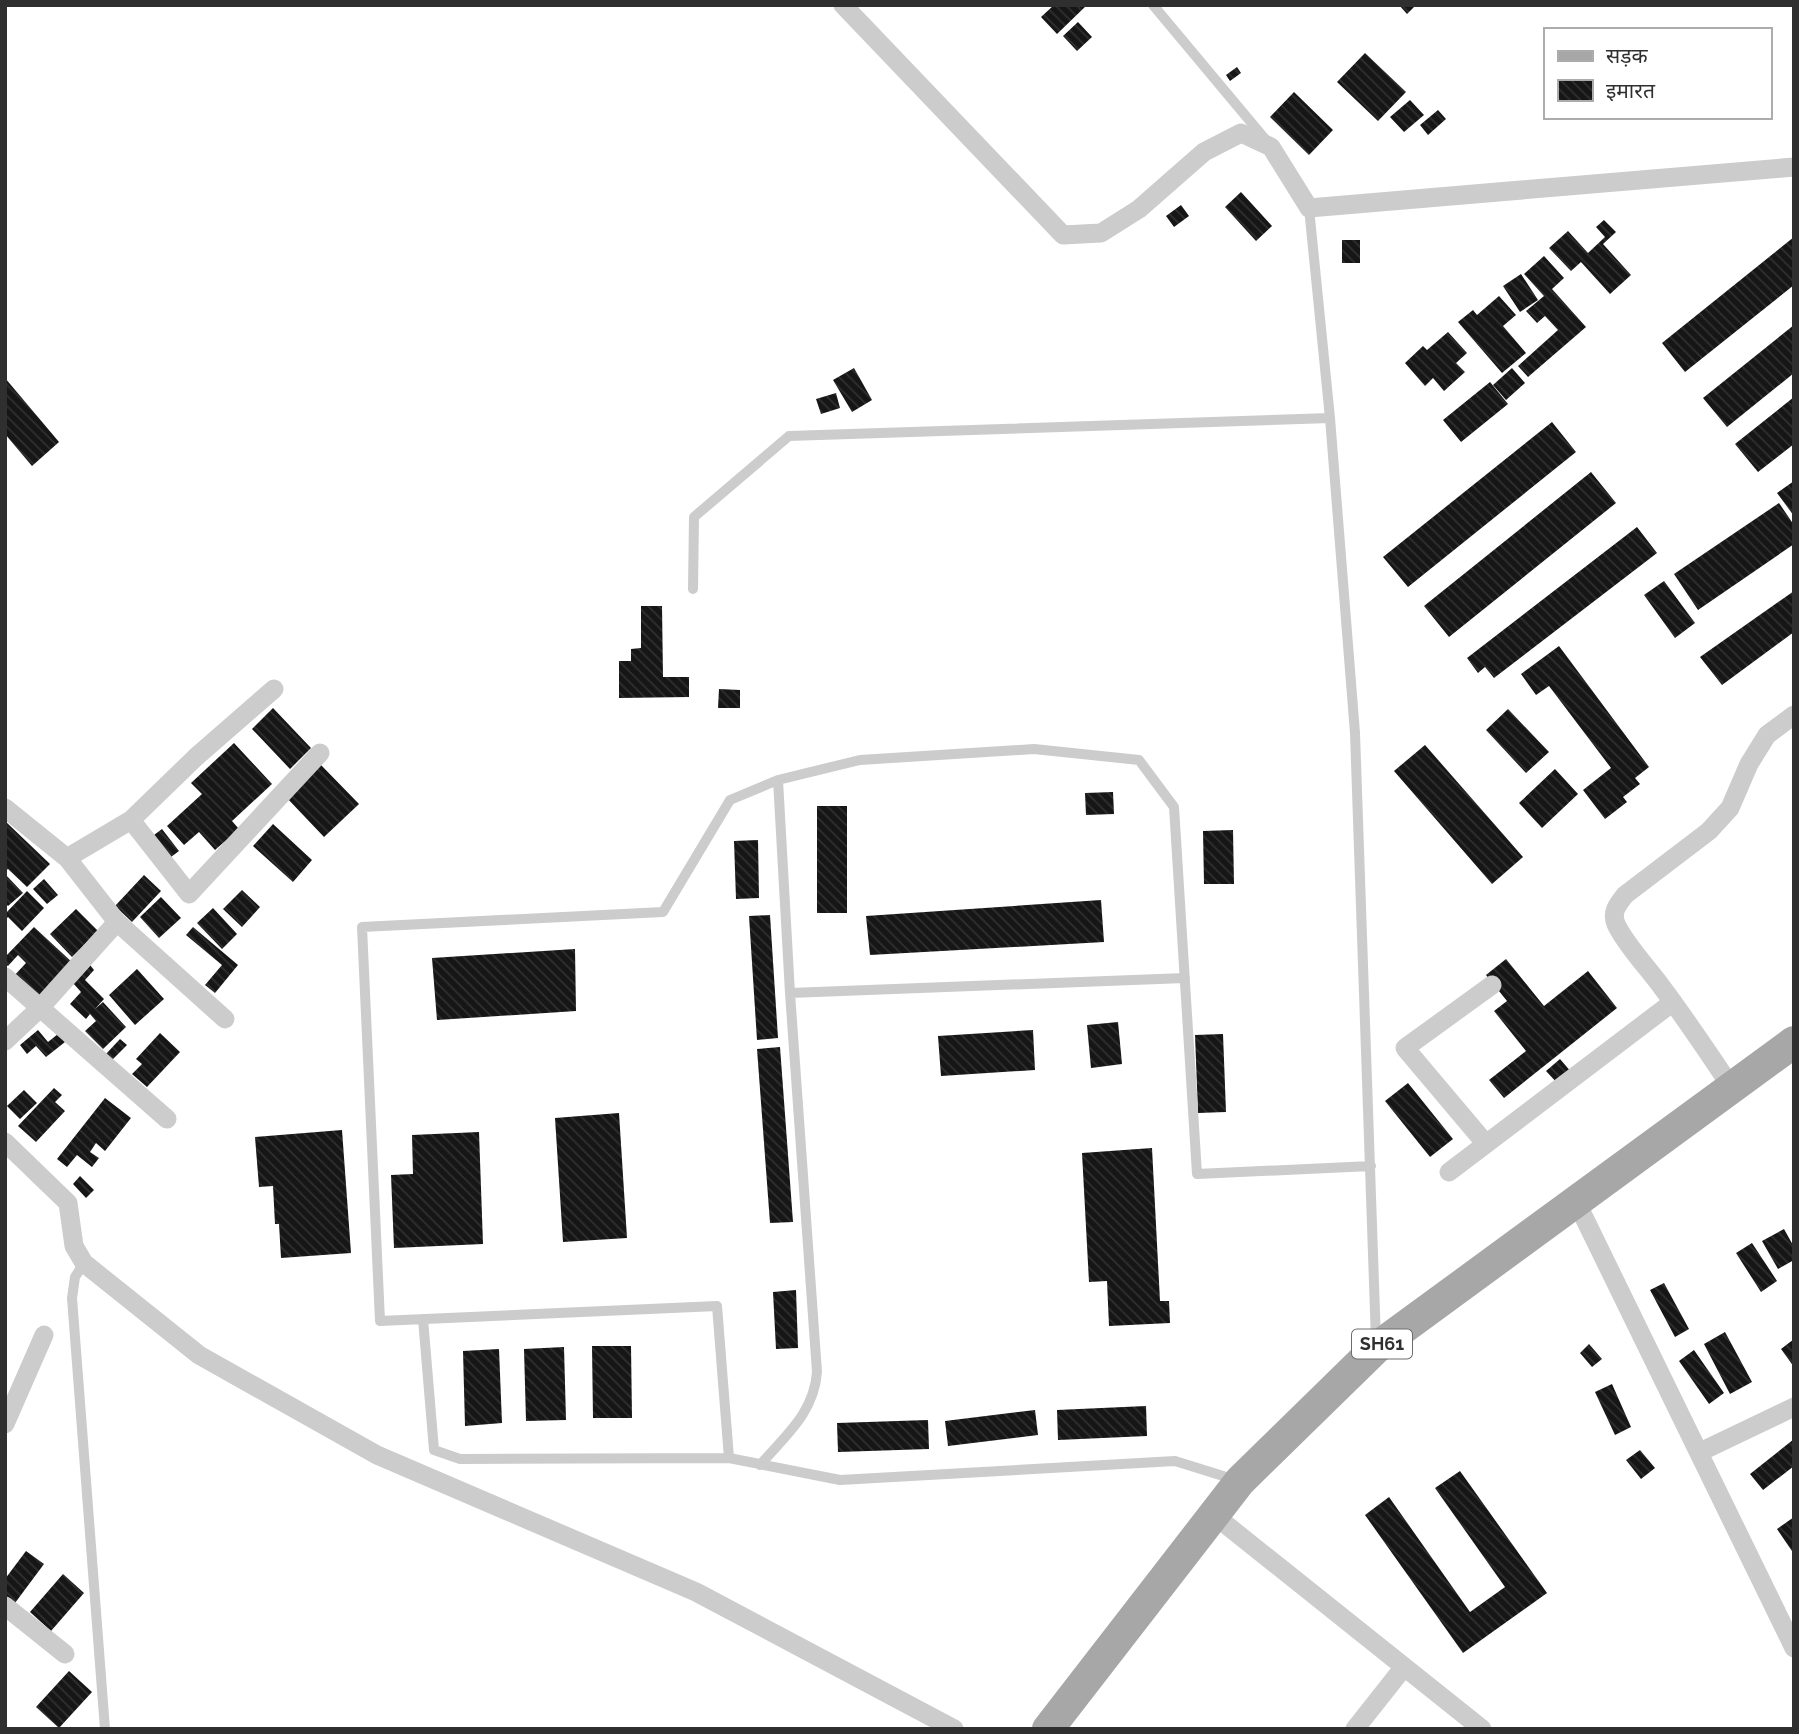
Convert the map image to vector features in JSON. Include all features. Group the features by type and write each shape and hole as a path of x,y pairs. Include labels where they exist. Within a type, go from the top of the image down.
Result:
{"main road":[{"name":"SH61","path":"1048,1729 1240,1481 1376,1348 1794,1042"}],"street":[{"path":"843,5 1063,235 1101,233 1139,208 1204,152 1241,133 1271,147 1309,208 1794,167"},
{"path":"66,858 131,820 196,757 274,689"},
{"path":"1732,1088 1616,924 1614,914 1625,895 1709,831 1730,808 1749,764 1767,735 1794,715"},
{"path":"131,820 189,894 320,753"},
{"path":"5,808 66,858 117,922 225,1019"},
{"path":"5,1041 39,1009 117,922"},
{"path":"5,977 167,1119"},
{"path":"1486,1144 1405,1048 1492,985"},
{"path":"1449,1172 1673,1002"},
{"path":"5,1142 68,1203 74,1246 83,1263 199,1355 377,1455 696,1592 954,1729"},
{"path":"1577,1201 1794,1648"},
{"path":"5,1423 44,1335"},
{"path":"1700,1452 1794,1408"},
{"path":"1214,1515 1482,1729"},
{"path":"5,1606 65,1654"},
{"path":"1355,1729 1404,1667"}],"lane":[{"path":"1153,5 1271,147"},
{"path":"1309,208 1330,418 1356,733 1376,1348"},
{"path":"693,589 694,517 789,436 1330,418"},
{"path":"729,1458 717,1306 380,1321 362,927 663,912 730,800 778,780 860,760 1034,749 1139,760 1174,807 1198,1174 1371,1166"},
{"path":"760,1465 803,1417 812,1402 817,1372 778,780"},
{"path":"790,993 1185,978"},
{"path":"83,1263 75,1277 72,1298 105,1729"},
{"path":"423,1319 434,1450 460,1459 729,1458 840,1480 1175,1461 1240,1481"}],"building":[{"path":"1054,5 1087,5 1057,34 1041,17"},
{"path":"1399,5 1416,5 1407,14"},
{"path":"1078,22 1092,37 1077,51 1063,36"},
{"path":"1365,53 1406,92 1378,121 1337,82"},
{"path":"1237,67 1241,73 1230,81 1226,75"},
{"path":"1294,92 1333,130 1309,155 1270,117"},
{"path":"1410,100 1424,115 1404,132 1390,117"},
{"path":"1438,110 1446,119 1428,135 1420,125"},
{"path":"1241,192 1272,226 1256,241 1225,207"},
{"path":"1181,205 1189,216 1174,227 1166,216"},
{"path":"1604,220 1616,232 1603,244 1631,275 1610,294 1581,262 1571,271 1549,248 1568,231 1588,253 1605,237 1596,227"},
{"path":"1794,237 1794,285 1685,372 1662,343"},
{"path":"1342,240 1360,240 1360,263 1342,263"},
{"path":"1544,256 1564,278 1552,289 1586,327 1528,377 1518,366 1558,330 1545,316 1537,323 1526,311 1544,296 1524,274"},
{"path":"1521,274 1538,300 1520,312 1503,286"},
{"path":"1499,296 1516,315 1503,326 1526,353 1502,373 1458,322 1473,310 1477,315"},
{"path":"1794,325 1794,373 1727,427 1703,398"},
{"path":"1448,332 1467,353 1456,363 1465,372 1444,391 1433,378 1425,386 1405,363 1423,346 1427,350"},
{"path":"854,368 872,400 852,412 833,380"},
{"path":"1512,368 1525,383 1506,400 1493,385"},
{"path":"5,378 59,442 32,466 5,434"},
{"path":"1490,382 1508,404 1461,442 1443,420"},
{"path":"836,393 840,408 821,414 816,399"},
{"path":"1794,397 1794,444 1758,472 1735,444"},
{"path":"1552,422 1576,452 1408,587 1383,557"},
{"path":"1591,472 1616,503 1449,637 1424,606"},
{"path":"1794,481 1794,516 1777,493"},
{"path":"1779,503 1794,525 1794,544 1698,610 1674,574"},
{"path":"1637,527 1657,553 1494,678 1485,667 1478,673 1467,658"},
{"path":"1664,581 1695,623 1675,638 1644,595"},
{"path":"1794,591 1794,632 1722,685 1700,657"},
{"path":"641,606 662,606 663,677 689,677 689,697 619,698 619,661 631,661 631,649 641,648"},
{"path":"1559,646 1649,767 1635,778 1640,784 1623,797 1627,802 1605,819 1583,790 1611,768 1549,686 1536,695 1521,674"},
{"path":"719,689 740,690 740,708 718,708"},
{"path":"273,708 311,748 290,769 252,729"},
{"path":"1508,709 1549,752 1526,773 1486,730"},
{"path":"234,743 272,784 232,821 239,829 215,850 199,832 184,845 167,826 202,794 191,783"},
{"path":"1425,745 1523,857 1492,884 1394,771"},
{"path":"320,764 359,804 324,837 286,797"},
{"path":"1555,769 1578,794 1542,828 1519,803"},
{"path":"1113,792 1114,814 1086,815 1085,793"},
{"path":"817,806 847,806 847,913 817,913"},
{"path":"5,821 50,864 27,887 8,869 5,871"},
{"path":"273,824 312,860 293,882 253,846"},
{"path":"162,829 179,851 171,857 154,835"},
{"path":"1233,830 1234,884 1204,884 1203,831"},
{"path":"758,840 759,898 736,899 734,841"},
{"path":"5,874 23,893 8,906 5,903"},
{"path":"144,875 161,891 132,922 115,906"},
{"path":"44,879 58,895 47,904 33,889"},
{"path":"242,890 260,907 242,927 223,909"},
{"path":"27,891 44,908 22,931 8,917 5,920 5,914"},
{"path":"161,897 181,918 159,938 140,917"},
{"path":"1101,900 1104,942 870,955 866,916"},
{"path":"213,908 237,934 222,949 197,923"},
{"path":"76,909 98,931 72,957 50,934"},
{"path":"770,915 778,1038 757,1040 749,916"},
{"path":"34,927 74,964 38,1002 12,978 26,963 18,955 8,966 5,964 5,957"},
{"path":"193,927 238,965 215,993 205,985 222,965 186,935"},
{"path":"575,949 576,1011 437,1020 432,958"},
{"path":"1506,959 1544,1006 1588,971 1617,1008 1504,1098 1489,1080 1526,1051 1494,1011 1507,1001 1486,975"},
{"path":"90,965 94,970 85,980 104,999 95,1009 103,1002 126,1027 103,1049 85,1031 96,1021 90,1014 86,1019 70,1004 81,992 73,983"},
{"path":"137,969 164,999 135,1025 109,995"},
{"path":"1118,1022 1122,1064 1091,1068 1087,1025"},
{"path":"38,1030 48,1042 58,1034 65,1042 46,1057 36,1046 27,1054 20,1045"},
{"path":"1033,1030 1035,1070 941,1076 938,1036"},
{"path":"160,1033 180,1052 147,1087 132,1074 142,1064 136,1059"},
{"path":"1223,1034 1226,1112 1198,1113 1195,1035"},
{"path":"120,1039 127,1045 112,1060 106,1054"},
{"path":"780,1047 793,1222 770,1223 757,1049"},
{"path":"1560,1059 1572,1073 1559,1085 1546,1071"},
{"path":"1408,1083 1453,1139 1430,1157 1385,1101"},
{"path":"54,1088 62,1095 55,1102 65,1111 36,1142 18,1126"},
{"path":"24,1090 37,1103 20,1119 7,1106"},
{"path":"105,1098 131,1118 105,1151 96,1143 90,1152 99,1158 92,1167 77,1155 67,1167 57,1159"},
{"path":"619,1113 627,1238 563,1242 555,1118"},
{"path":"342,1130 351,1253 281,1258 279,1224 275,1224 273,1186 259,1187 255,1137"},
{"path":"479,1132 483,1244 394,1248 391,1175 413,1174 412,1135"},
{"path":"1152,1148 1160,1301 1169,1301 1170,1323 1109,1326 1107,1281 1089,1282 1082,1153"},
{"path":"80,1176 94,1190 86,1198 73,1184"},
{"path":"1784,1229 1794,1247 1794,1260 1778,1269 1762,1241"},
{"path":"1752,1243 1777,1281 1761,1292 1736,1253"},
{"path":"1664,1283 1689,1329 1675,1337 1650,1290"},
{"path":"796,1290 798,1348 776,1349 773,1292"},
{"path":"1725,1332 1752,1382 1730,1394 1704,1344"},
{"path":"1794,1339 1794,1367 1781,1349"},
{"path":"1589,1344 1602,1359 1592,1367 1580,1353"},
{"path":"592,1346 631,1346 632,1418 593,1418"},
{"path":"564,1347 566,1420 526,1421 524,1349"},
{"path":"499,1349 502,1423 465,1426 463,1351"},
{"path":"1694,1350 1724,1393 1709,1404 1679,1361"},
{"path":"1612,1384 1631,1427 1615,1435 1595,1392"},
{"path":"1146,1406 1147,1436 1058,1440 1057,1410"},
{"path":"1035,1410 1038,1435 948,1446 945,1421"},
{"path":"928,1420 929,1449 838,1452 837,1423"},
{"path":"1794,1439 1794,1466 1763,1490 1750,1474"},
{"path":"1640,1450 1655,1468 1641,1479 1626,1460"},
{"path":"1460,1471 1547,1593 1463,1653 1365,1515 1389,1497 1470,1612 1505,1587 1435,1488"},
{"path":"1794,1517 1794,1554 1777,1529"},
{"path":"26,1551 44,1564 15,1603 5,1595 5,1579"},
{"path":"63,1574 84,1593 51,1631 30,1612"},
{"path":"69,1671 92,1692 59,1728 36,1707"}]}
